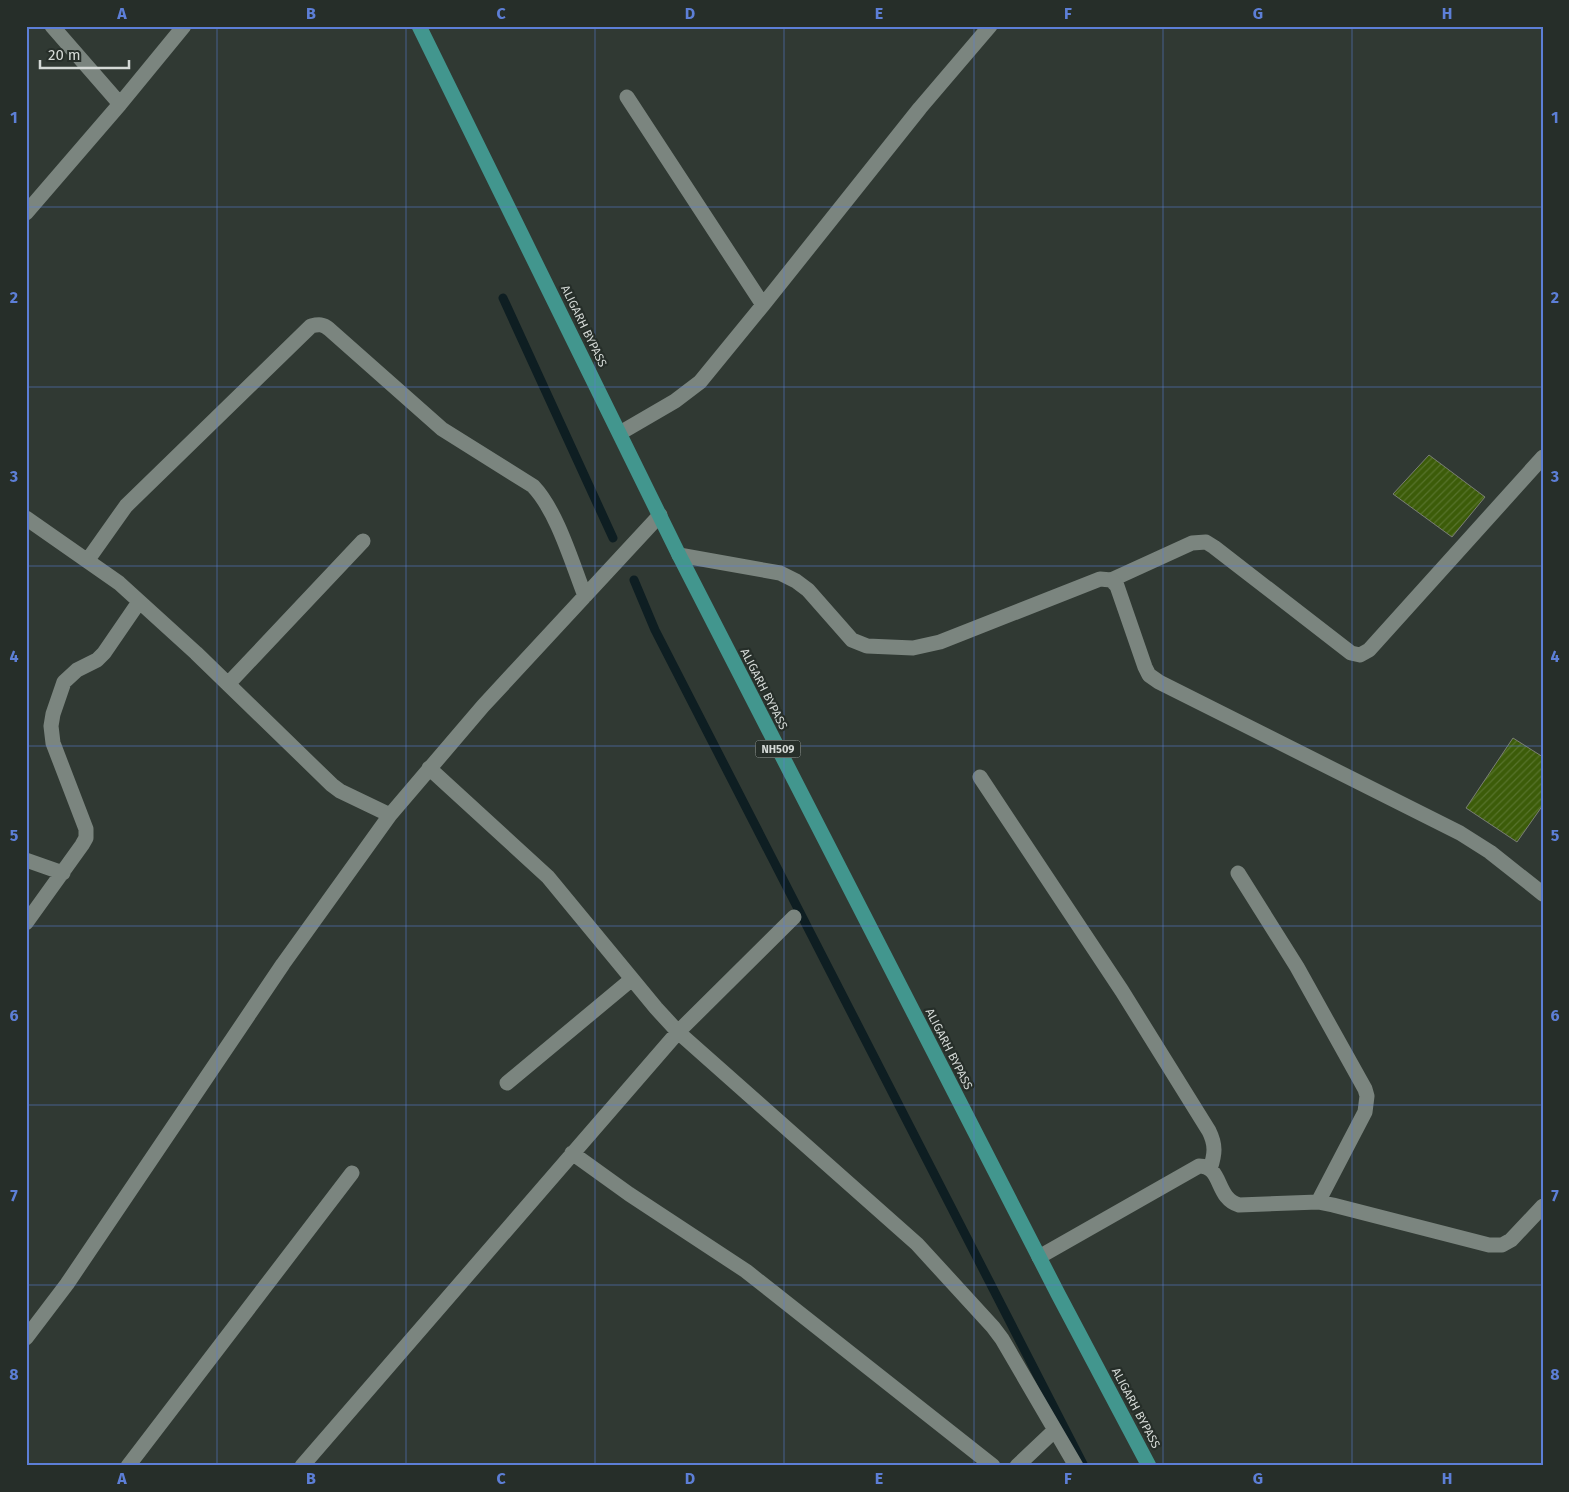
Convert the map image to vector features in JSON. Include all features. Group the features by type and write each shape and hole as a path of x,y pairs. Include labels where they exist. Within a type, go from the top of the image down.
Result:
{"highway":[{"name":"ALIGARH BYPASS","path":"419,26 679,555 1039,1257 1149,1466"}],"street":[{"path":"52,26 120,104"},
{"path":"26,213 184,26"},
{"path":"620,433 675,401 700,382 920,108 990,26"},
{"path":"627,96 763,305"},
{"path":"87,561 126,506 311,326 318,324 324,325 329,329 442,428 533,486 542,495 550,509 585,596"},
{"path":"679,555 780,574 796,581 808,590 852,640 867,646 913,648 940,642 1100,579 1111,580 1192,543 1206,542 1214,546 1351,653 1360,655 1369,650 1543,457"},
{"path":"26,1338 67,1284 283,964 390,815 483,706 660,515"},
{"path":"26,518 119,583 228,684 332,785 340,791 390,815"},
{"path":"228,684 363,541"},
{"path":"1111,580 1117,586 1145,666 1150,675 1159,682 1460,834 1490,852 1543,894"},
{"path":"26,923 86,838 86,829 53,743 51,726 53,714 64,682 77,670 97,660 104,653 139,602"},
{"path":"429,768 548,877 678,1032 917,1244 1002,1339 1076,1466"},
{"path":"980,777 1122,991 1210,1131 1215,1142 1215,1154 1210,1169"},
{"path":"26,860 63,873"},
{"path":"1238,873 1297,967 1365,1089 1367,1096 1365,1112 1318,1202"},
{"path":"302,1466 678,1032 794,917"},
{"path":"507,1083 632,979"},
{"path":"572,1153 629,1194 746,1271 994,1466"},
{"path":"1039,1257 1199,1166 1210,1169 1214,1173 1225,1196 1231,1203 1240,1205 1318,1202 1489,1245 1502,1245 1511,1240 1543,1206"},
{"path":"128,1466 352,1173"},
{"path":"1017,1466 1055,1430"}],"building":[{"path":"1429,455 1485,497 1452,537 1393,494"},
{"path":"1513,738 1543,757 1543,805 1517,842 1466,808"}],"waterway":[{"path":"503,298 613,538"},
{"path":"634,580 655,630 1084,1466"}]}
